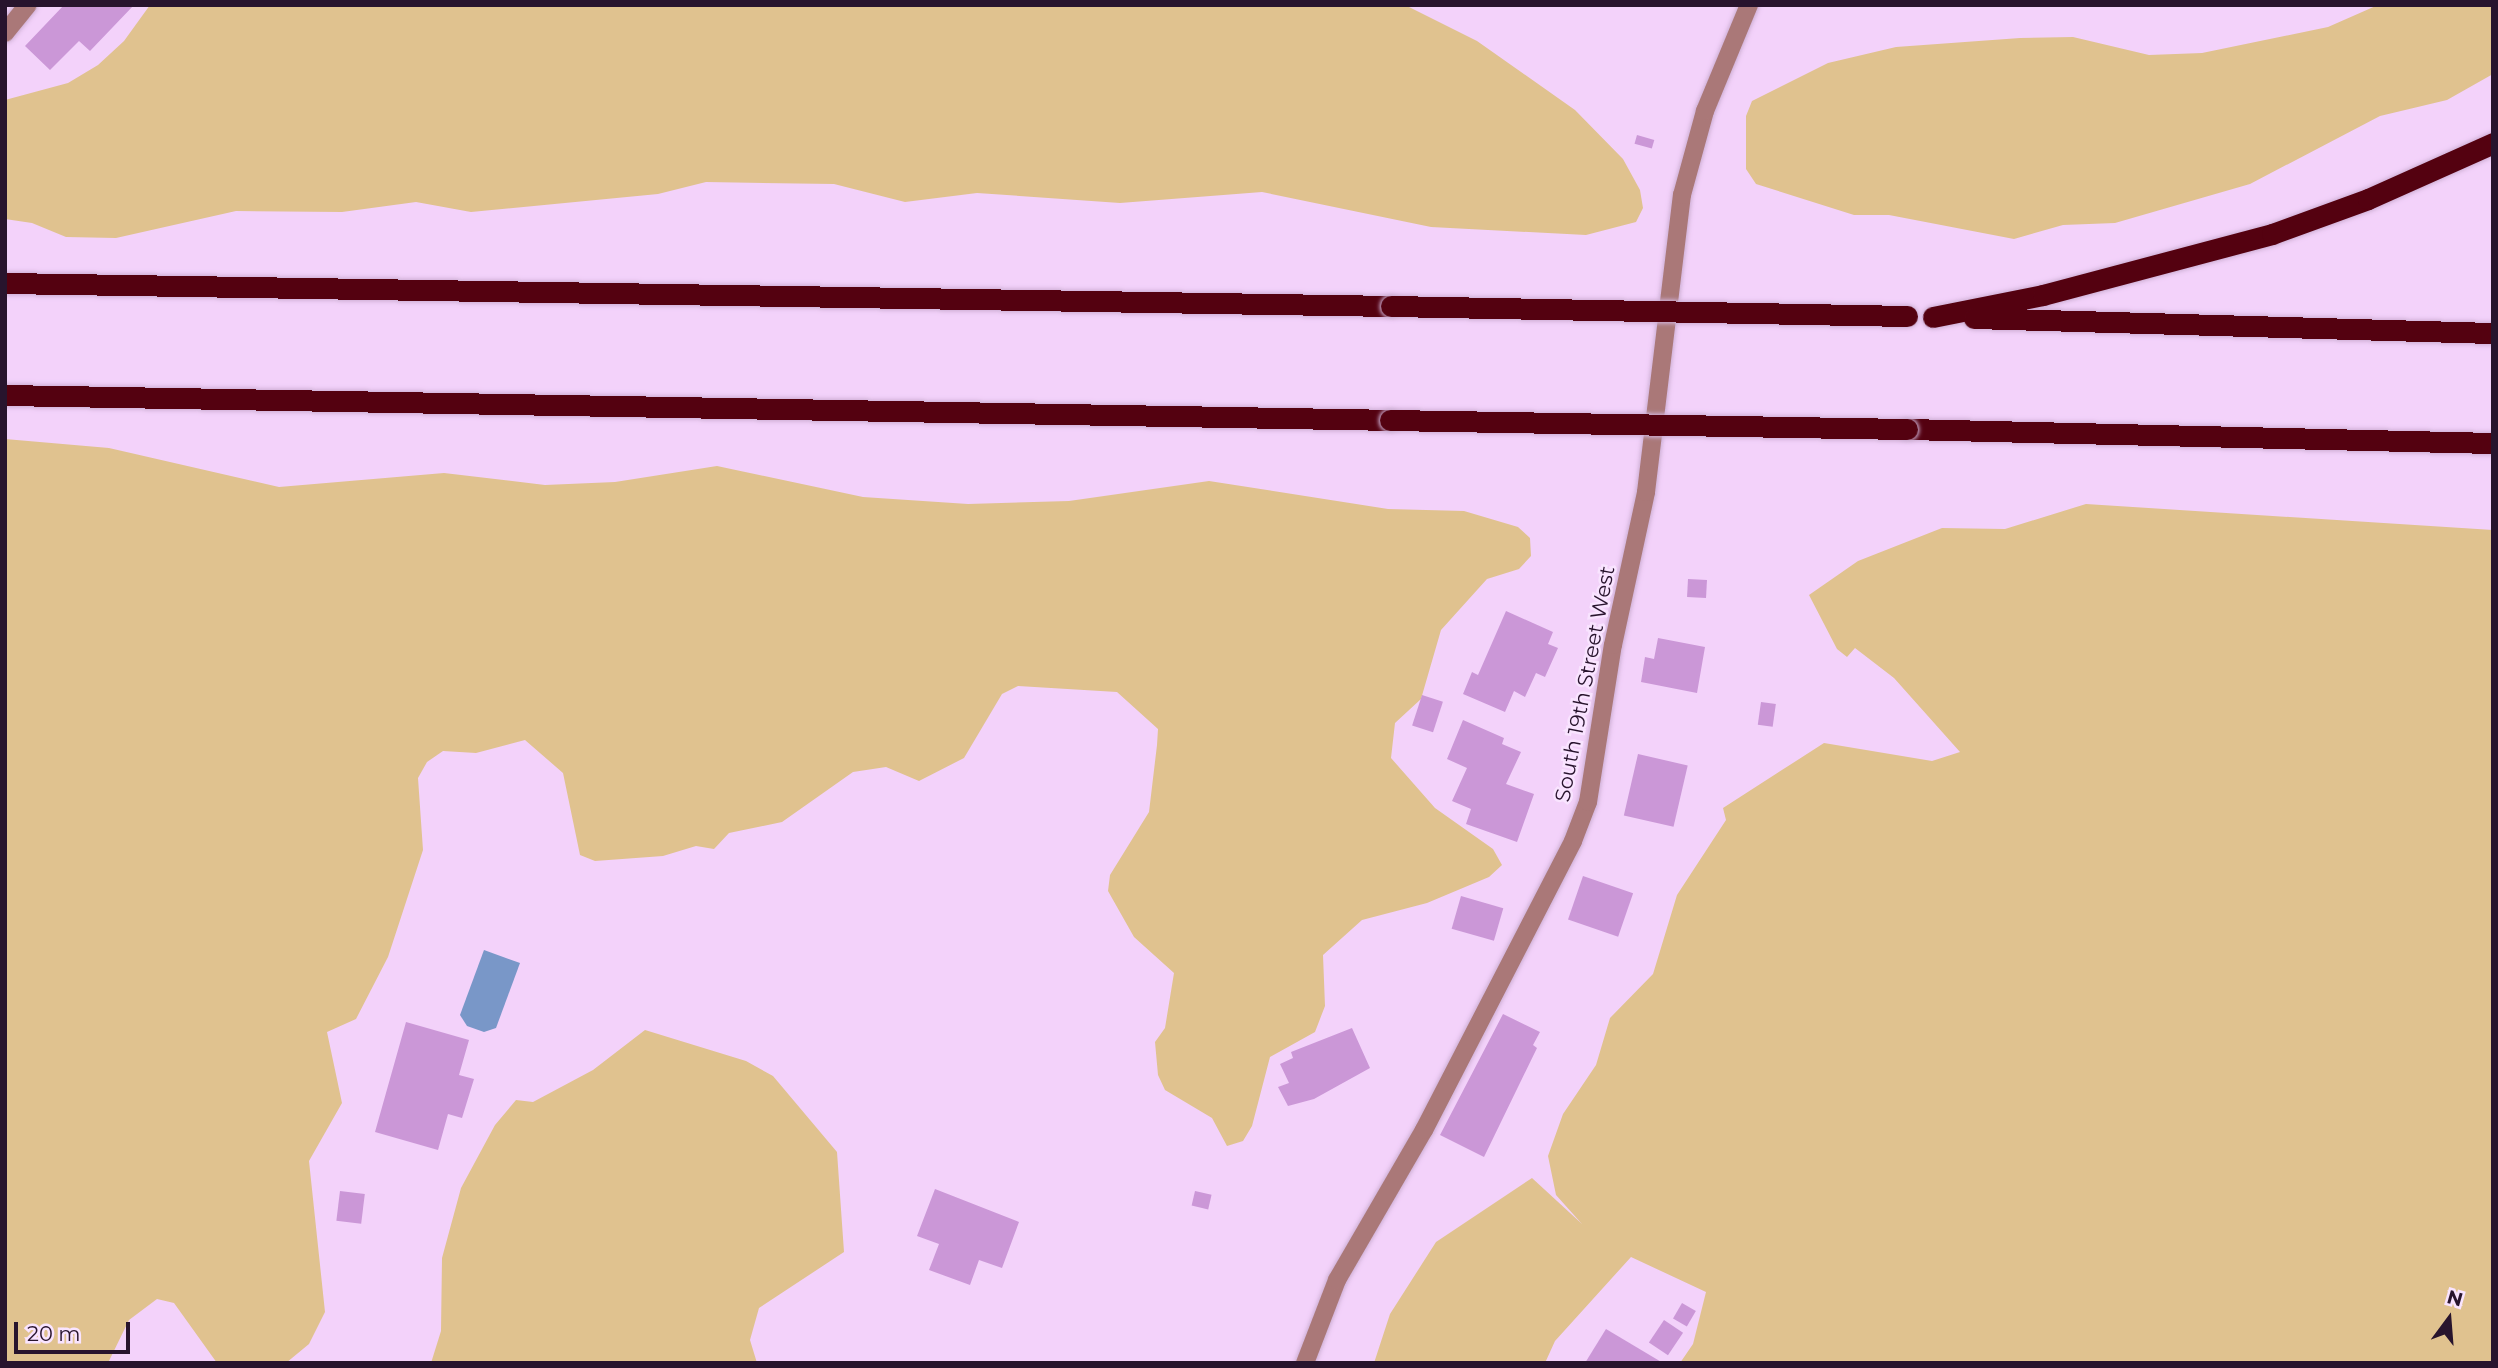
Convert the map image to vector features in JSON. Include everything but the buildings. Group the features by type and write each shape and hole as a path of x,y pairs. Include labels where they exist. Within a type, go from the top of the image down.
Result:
{"highway":[{"path":"1933,317 2043,295 2272,233 2368,199 2493,144"},
{"path":"5,283 1907,316 2493,333"},
{"path":"5,395 1907,429 2493,443"}],"street":[{"path":"5,33 28,5"},
{"name":"South 19th Street West","path":"1305,1363 1337,1280 1423,1130 1573,841 1588,802 1613,645 1646,492 1682,195 1705,111 1749,5"}],"shaded area":[{"path":"150,5 1405,5 1477,41 1575,110 1623,159 1640,190 1643,208 1636,222 1586,235 1431,227 1262,192 1120,203 977,193 905,202 834,184 706,182 658,194 471,212 416,202 342,212 236,211 116,238 66,237 32,223 5,219 5,100 68,83 98,65 124,41"},
{"path":"2378,5 2493,5 2493,74 2447,100 2380,116 2250,184 2115,223 2063,225 2014,239 1889,215 1854,215 1756,184 1746,169 1746,116 1752,101 1828,63 1896,47 2020,38 2073,37 2149,55 2202,53 2328,27"},
{"path":"5,439 109,448 279,487 444,473 545,485 615,482 717,466 863,497 968,504 1069,501 1209,481 1388,509 1464,511 1518,527 1530,538 1531,556 1519,569 1487,579 1441,630 1421,699 1395,723 1391,758 1435,808 1493,849 1502,865 1489,877 1427,903 1362,920 1323,955 1325,1006 1315,1032 1270,1057 1252,1126 1243,1141 1227,1146 1212,1118 1165,1090 1158,1075 1155,1042 1165,1028 1174,973 1134,937 1108,891 1110,875 1149,812 1158,729 1117,692 1018,686 1002,694 964,758 919,781 886,767 853,772 782,822 729,833 714,849 696,846 663,856 595,861 580,855 563,773 525,740 476,753 443,751 427,762 418,778 423,850 388,957 356,1019 327,1032 342,1103 309,1161 325,1312 309,1344 286,1363 217,1363 174,1303 157,1299 129,1320 108,1363 5,1363"},
{"path":"2086,504 2493,530 2493,1363 1680,1363 1693,1344 1706,1292 1631,1257 1555,1341 1545,1363 1374,1363 1390,1314 1436,1242 1532,1178 1582,1224 1556,1195 1548,1156 1563,1114 1596,1065 1610,1018 1653,974 1677,895 1726,820 1723,808 1824,743 1932,761 1960,752 1894,678 1855,648 1847,657 1837,649 1809,595 1858,561 1942,528 2005,529"},
{"path":"645,1030 746,1061 773,1076 837,1152 844,1252 759,1308 750,1340 757,1363 431,1363 441,1331 442,1258 461,1188 495,1125 516,1100 533,1102 593,1070"}],"water":[{"path":"484,950 520,963 496,1028 484,1032 467,1026 460,1015"}]}
